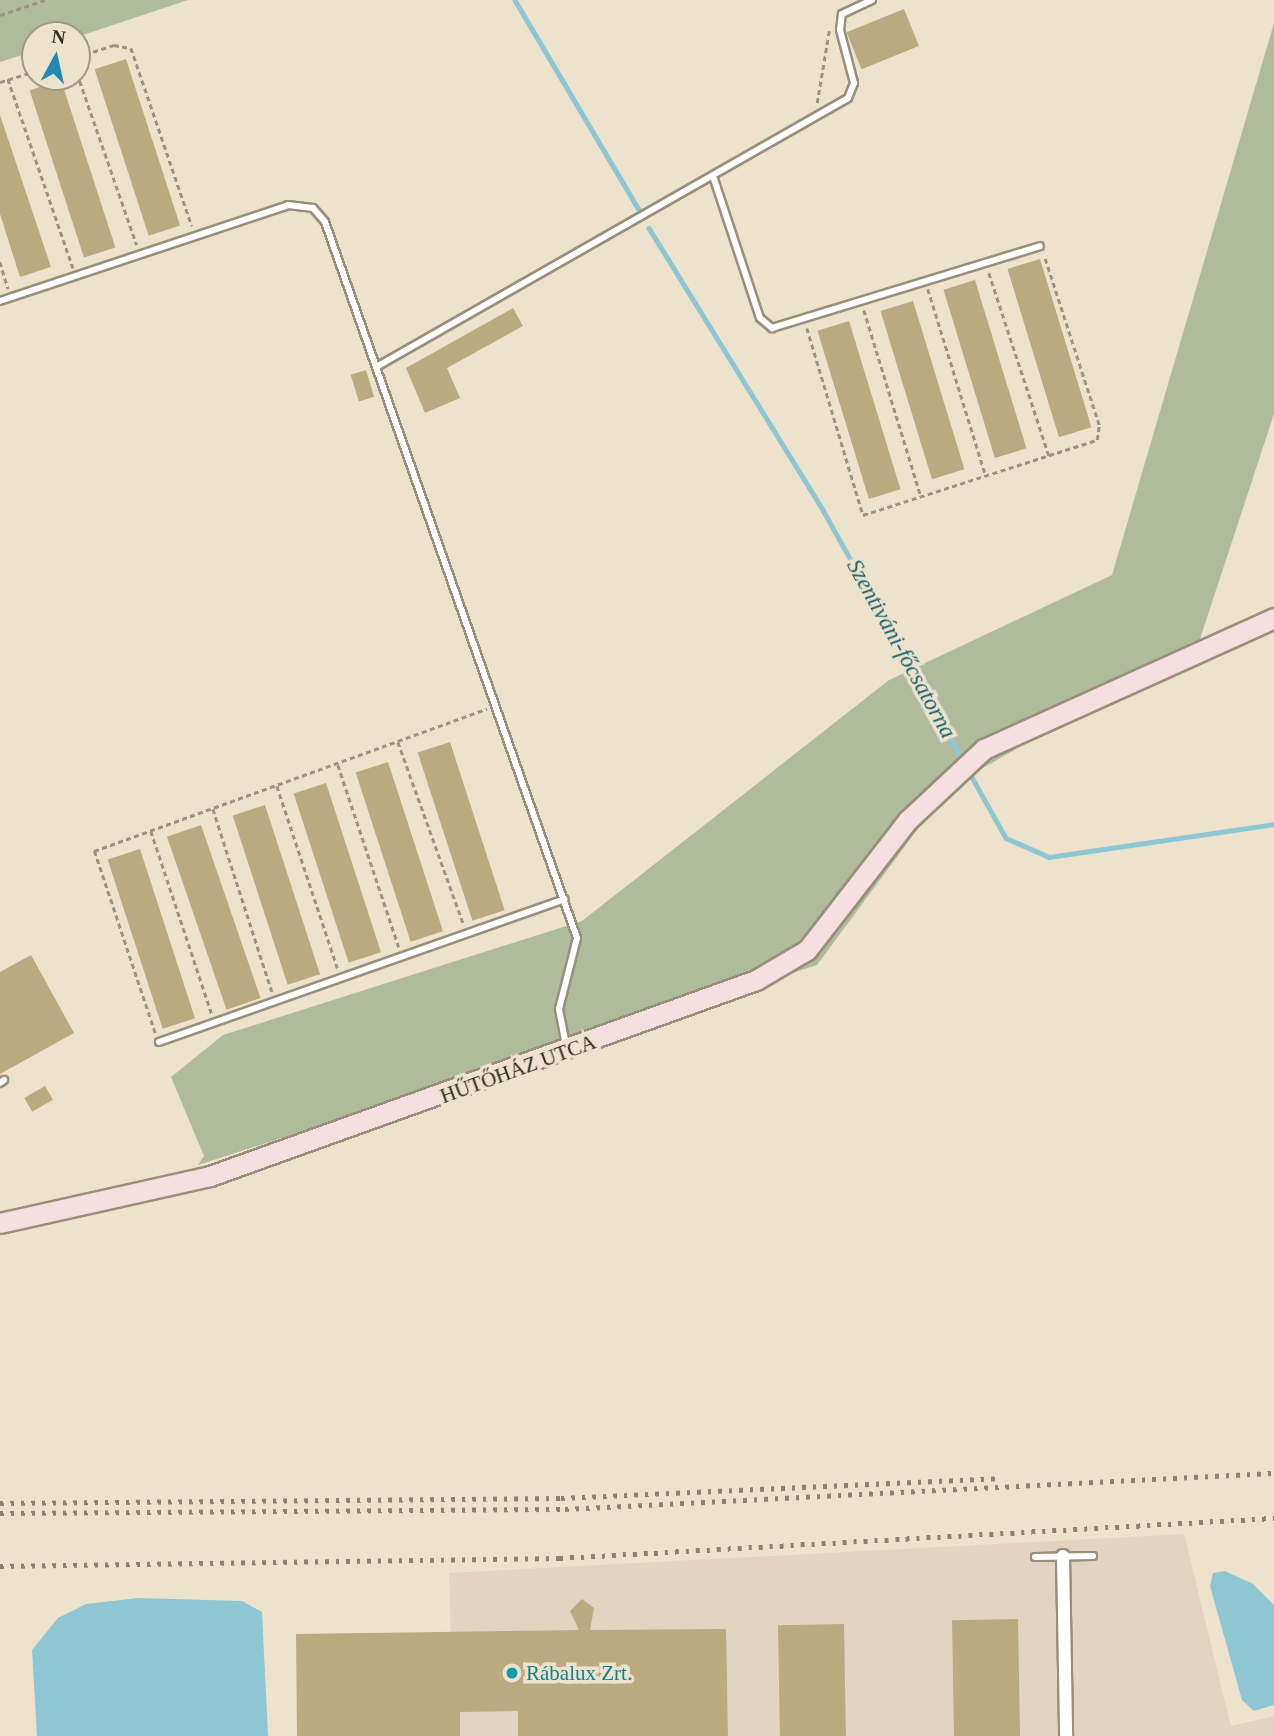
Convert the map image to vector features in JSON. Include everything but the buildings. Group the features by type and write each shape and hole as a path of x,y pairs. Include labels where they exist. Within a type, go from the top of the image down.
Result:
{"street":[{"name":"HŰTŐHÁZ UTCA","path":"0,1223 210,1176 567,1052 756,980 807,950 951,774 984,749 1274,618"},
{"path":"1063,1556 1066,1736"}],"lane":[{"path":"378,366 714,179 848,98 854,83 840,30 842,14 872,0"},
{"path":"714,179 760,318 772,328 805,322 1040,246"},
{"path":"0,301 288,205 313,208 338,250 578,938 559,1009 567,1052"},
{"path":"159,1042 565,899"},
{"path":"1035,1557 1093,1556"}],"path":[{"path":"0,15 45,0"},
{"path":"807,121 818,102 827,36 842,14"},
{"path":"91,52 114,45 131,48 195,236"},
{"path":"0,82 21,75"},
{"path":"8,79 76,276"},
{"path":"83,91 141,254"},
{"path":"805,322 863,515 986,476 1097,440 1099,425 1040,246"},
{"path":"0,262 11,297"},
{"path":"986,264 1049,455"},
{"path":"926,283 986,476"},
{"path":"862,303 921,496"},
{"path":"159,1042 94,851 338,765 497,705"},
{"path":"398,742 467,933"},
{"path":"338,765 402,956"},
{"path":"277,786 341,978"},
{"path":"213,809 275,1001"},
{"path":"151,831 215,1023"}],"shaded area":[{"path":"1184,1534 1231,1726 1274,1716 1274,1736 453,1736 449,1573"}],"green space":[{"path":"0,0 188,0 91,32 91,21 21,21 21,55 0,62"},
{"path":"1274,23 1274,414 1198,645 948,788 817,965 198,1165 204,1156 171,1077 223,1035 582,921 889,680 1112,575"}],"water":[{"path":"1225,1571 1253,1584 1274,1605 1274,1705 1254,1711 1242,1700 1210,1586 1213,1573"},
{"path":"138,1598 242,1601 262,1612 268,1736 37,1736 32,1650 58,1618 86,1604"}],"waterway":[{"name":"Szentiváni-főcsatorna","path":"515,0 638,208"},
{"name":"Szentiváni-főcsatorna","path":"649,228 823,510 964,762"},
{"name":"Szentiváni-főcsatorna","path":"968,770 1006,838 1049,857 1274,824"}],"railway":[{"path":"0,1513 565,1509 1274,1473"},
{"path":"0,1503 561,1498 998,1478"},
{"path":"0,1566 560,1558 1274,1518"}],"place":[{"name":"Rábalux Zrt.","path":"512,1673"}]}
